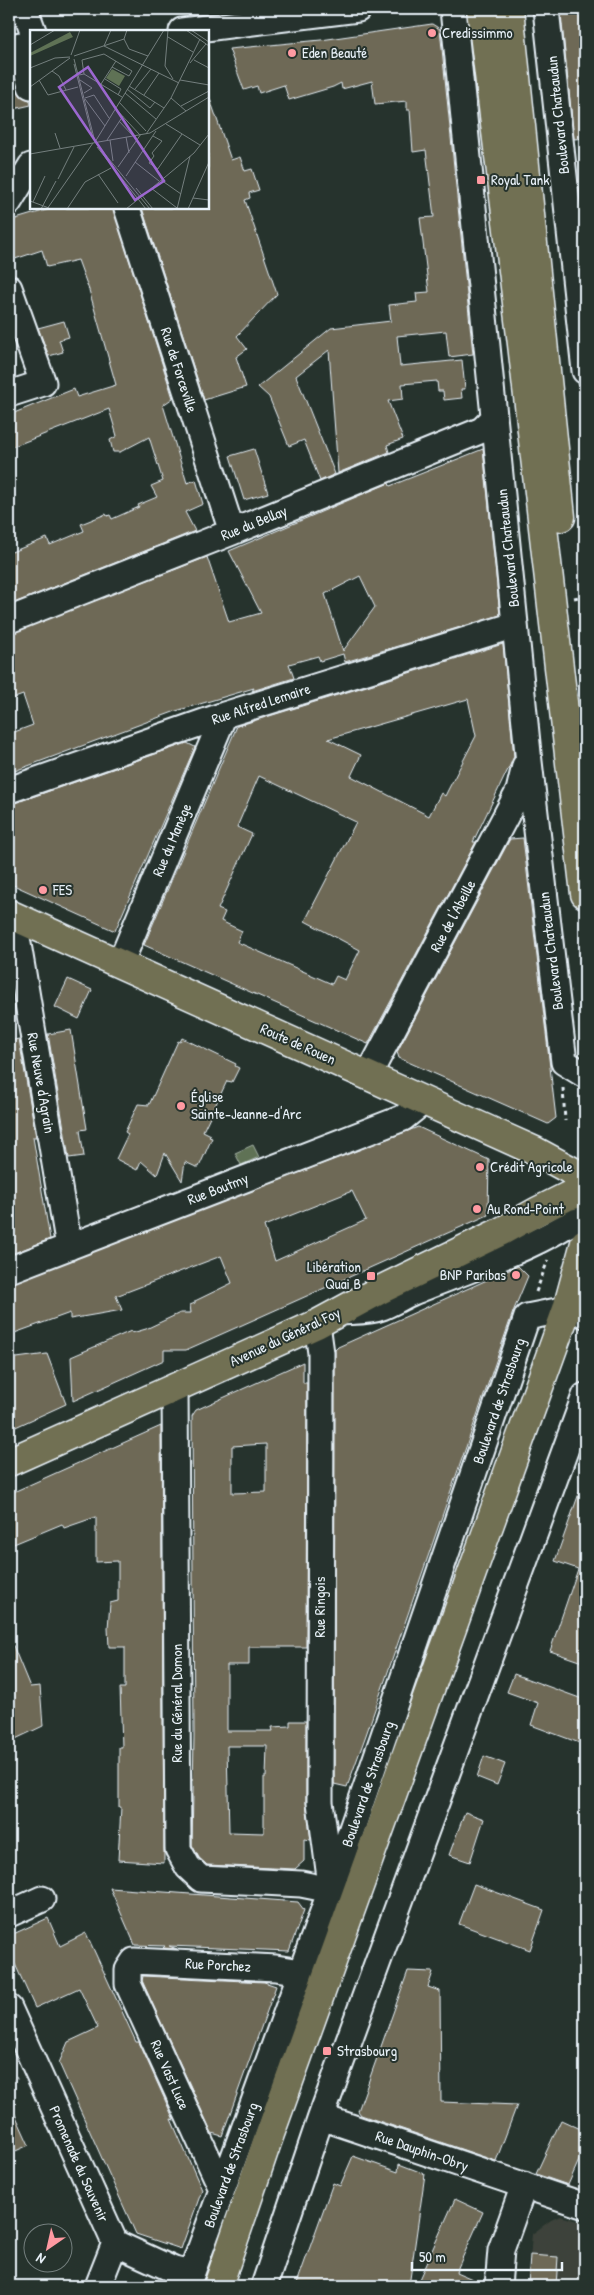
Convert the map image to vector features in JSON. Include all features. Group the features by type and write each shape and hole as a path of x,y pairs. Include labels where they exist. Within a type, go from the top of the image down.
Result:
{"main road":[{"path":"481,9 522,344 585,894"},
{"path":"509,9 585,734"},
{"name":"Route de Rouen","path":"15,917 535,1151 585,1178"},
{"name":"Avenue du Général Foy","path":"9,1462 328,1318 568,1196 585,1192"},
{"name":"Boulevard de Strasbourg","path":"233,2286 580,1312 585,1243"},
{"name":"Boulevard de Strasbourg","path":"218,2286 266,2145 580,1312"}],"street":[{"path":"25,9 23,42 30,80"},
{"path":"187,30 258,15 358,9"},
{"name":"Boulevard Chateaudun","path":"454,9 528,753 564,1062"},
{"name":"Boulevard Chateaudun","path":"546,9 585,370"},
{"path":"9,202 30,168"},
{"name":"Rue de Forceville","path":"127,209 232,532"},
{"path":"9,288 42,383 9,394"},
{"name":"Rue du Bellay","path":"9,620 482,430 494,418"},
{"name":"Rue Alfred Lemaire","path":"9,790 224,715 515,625"},
{"name":"Rue du Manège","path":"120,964 224,715"},
{"name":"Rue de l'Abeille","path":"368,1076 519,791 528,753"},
{"name":"Rue Neuve d'Agrain","path":"15,917 69,1247"},
{"path":"564,1062 585,1075"},
{"name":"Rue Boutmy","path":"9,1270 403,1118 424,1101"},
{"path":"328,1318 381,1308 412,1292 498,1258 542,1238 567,1224 582,1214 585,1208"},
{"path":"528,1317 580,1312"},
{"name":"Boulevard de Strasbourg","path":"189,2280 331,1890 528,1317"},
{"name":"Rue Ringois","path":"328,1318 321,1353 320,1795 331,1890"},
{"name":"Rue du Général Domon","path":"175,1387 178,1849 188,1867 201,1879 301,1884 331,1890"},
{"path":"264,2286 321,2117 585,1396"},
{"path":"9,1914 42,1899"},
{"name":"Rue Porchez","path":"134,1961 276,1968 300,1972"},
{"name":"Rue Vast Luce","path":"134,1961 128,1970 128,1984 222,2189"},
{"name":"Promenade du Souvenir","path":"9,2008 115,2243"},
{"name":"Rue Dauphin-Obry","path":"321,2117 585,2206"},
{"path":"498,2286 501,2250 524,2185"},
{"path":"98,2286 115,2243 174,2270 189,2280"}],"path":[{"path":"564,1062 562,1096 565,1122"},
{"path":"528,1317 549,1256"}],"shaded area":[{"path":"560,2216 585,2223 585,2286 528,2286 532,2234 551,2220"}],"green space":[{"path":"253,1145 259,1157 241,1165 235,1153"}],"building":[{"path":"566,9 585,9 585,138 574,139 561,14"},
{"path":"432,24 440,29 473,354 449,357 446,331 397,336 400,366 462,360 465,389 461,389 462,398 444,400 443,391 438,391 437,381 402,384 403,399 388,401 403,439 387,445 389,452 338,473 329,350 296,376 335,474 320,481 304,440 289,446 269,397 258,387 331,328 391,321 389,305 417,302 416,293 429,292 420,218 434,217 426,150 413,152 410,110 407,110 407,101 375,104 372,81 342,89 341,83 289,100 284,85 259,93 257,86 244,90 229,49 321,40"},
{"path":"12,71 17,90 21,96 30,100 30,105 9,110 9,72"},
{"path":"209,100 231,160 240,157 245,171 252,169 259,190 249,193 250,198 245,200 277,294 237,336 247,349 236,357 246,387 204,400 142,209 209,209"},
{"path":"50,209 113,209 173,398 163,405 187,483 196,480 203,504 185,512 195,531 9,605 9,553 47,538 50,545 84,531 81,524 106,514 107,516 110,515 112,519 139,507 138,505 157,497 151,486 163,481 149,437 120,452 113,452 110,440 117,436 109,409 9,448 9,415 74,389 77,397 116,385 89,290 78,260 47,267 42,250 12,260 9,249 9,221"},
{"path":"64,321 69,337 59,340 63,352 49,356 38,328"},
{"path":"254,449 268,493 244,500 230,456"},
{"path":"483,449 500,615 345,662 343,654 320,661 318,656 289,664 294,678 176,711 9,773 9,734 33,725 23,695 9,700 9,634 207,557 229,622 261,613 229,551 389,483 390,486","holes":["360,576 375,607 343,651 325,594"]},
{"path":"503,644 514,757 473,842 476,842 368,1044 144,945 237,726","holes":["468,699 476,736 445,796 441,793 429,816 351,776 361,755 328,739","259,776 356,822 305,921 360,950 345,980 336,976 332,984 237,942 242,931 221,921 225,912 218,909 252,834 237,827"]},
{"path":"187,743 195,747 115,931 9,883 9,805"},
{"path":"523,838 556,1118 548,1124 399,1058 397,1052 510,839"},
{"path":"68,979 92,990 79,1019 55,1007"},
{"path":"71,1030 87,1129 80,1130 84,1156 69,1158 48,1034"},
{"name":"Église Sainte-Jeanne-d'Arc","path":"182,1038 236,1064 235,1066 239,1068 232,1082 227,1081 203,1131 211,1135 209,1137 212,1138 199,1167 185,1162 182,1181 165,1153 157,1175 141,1161 137,1170 116,1159 128,1134 125,1132 138,1104 149,1105 178,1041 180,1042"},
{"path":"19,1039 36,1137 33,1137 50,1239 9,1255 9,1041"},
{"path":"418,1127 489,1160 488,1215 186,1350 164,1350 164,1360 73,1401 71,1357 131,1331 132,1333 146,1329 180,1313 191,1313 190,1305 195,1303 195,1301 232,1283 221,1256 116,1296 122,1310 70,1319 70,1313 9,1335 9,1284","holes":["352,1191 366,1220 275,1261 264,1226"]},
{"path":"518,1266 528,1276 513,1312 366,1735 347,1787 334,1784 335,1350"},
{"path":"47,1354 66,1404 9,1430 9,1359"},
{"path":"303,1362 303,1383 307,1383 306,1647 249,1647 249,1665 227,1665 227,1731 273,1731 272,1727 290,1726 290,1721 306,1721 306,1802 311,1840 304,1839 304,1861 295,1869 207,1865 199,1858 192,1845 194,1736 192,1416 196,1410","holes":["266,1444 266,1492 232,1493 232,1446","227,1746 267,1746 266,1777 264,1777 264,1833 229,1832"]},
{"path":"161,1426 164,1863 118,1860 121,1807 119,1807 119,1747 122,1747 120,1688 125,1688 125,1647 109,1647 108,1628 110,1603 118,1601 118,1561 96,1562 96,1517 64,1528 62,1524 9,1546 9,1494"},
{"path":"583,1482 585,1483 585,1663 550,1651 578,1569 555,1561"},
{"path":"9,1636 30,1687 40,1686 43,1726 9,1742"},
{"path":"514,1674 585,1700 585,1745 531,1725 538,1703 507,1692"},
{"path":"484,1756 505,1764 497,1785 477,1777"},
{"path":"465,1812 484,1819 470,1862 449,1855"},
{"path":"474,1884 544,1910 530,1950 459,1924"},
{"path":"110,1888 298,1902 304,1910 289,1951 169,1946 177,1949 163,1948 165,1946 135,1945"},
{"path":"48,1918 60,1946 86,1933 136,2042 139,2042 174,2120 171,2119 202,2190 181,2249 136,2234 59,2063 68,2042 98,2028 79,1988 35,2008 9,1951 9,1936"},
{"path":"408,1971 433,1972 428,1987 440,1991 441,2102 517,2105 496,2161 361,2115 358,2111"},
{"path":"143,1976 264,1982 276,1986 222,2136 212,2133 142,1981"},
{"path":"9,2101 29,2145 9,2154"},
{"path":"561,2120 585,2131 585,2147 568,2185 536,2174"},
{"path":"353,2156 398,2172 399,2164 425,2174 409,2286 296,2286 333,2183 340,2186"},
{"path":"455,2199 483,2212 456,2272 484,2284 484,2286 416,2286"},
{"path":"530,2255 558,2257 556,2286 528,2286"}],"place":[{"name":"Credissimmo","path":"432,33"},
{"name":"Eden Beauté","path":"292,53"},
{"name":"Royal Tank","path":"481,180"},
{"name":"FES","path":"43,890"},
{"name":"Église Sainte-Jeanne-d'Arc","path":"181,1106"},
{"name":"Crédit Agricole","path":"480,1167"},
{"name":"Au Rond-Point","path":"477,1209"},
{"name":"BNP Paribas","path":"516,1275"},
{"name":"Libération Quai B","path":"371,1276"},
{"name":"Strasbourg","path":"327,2051"}]}
